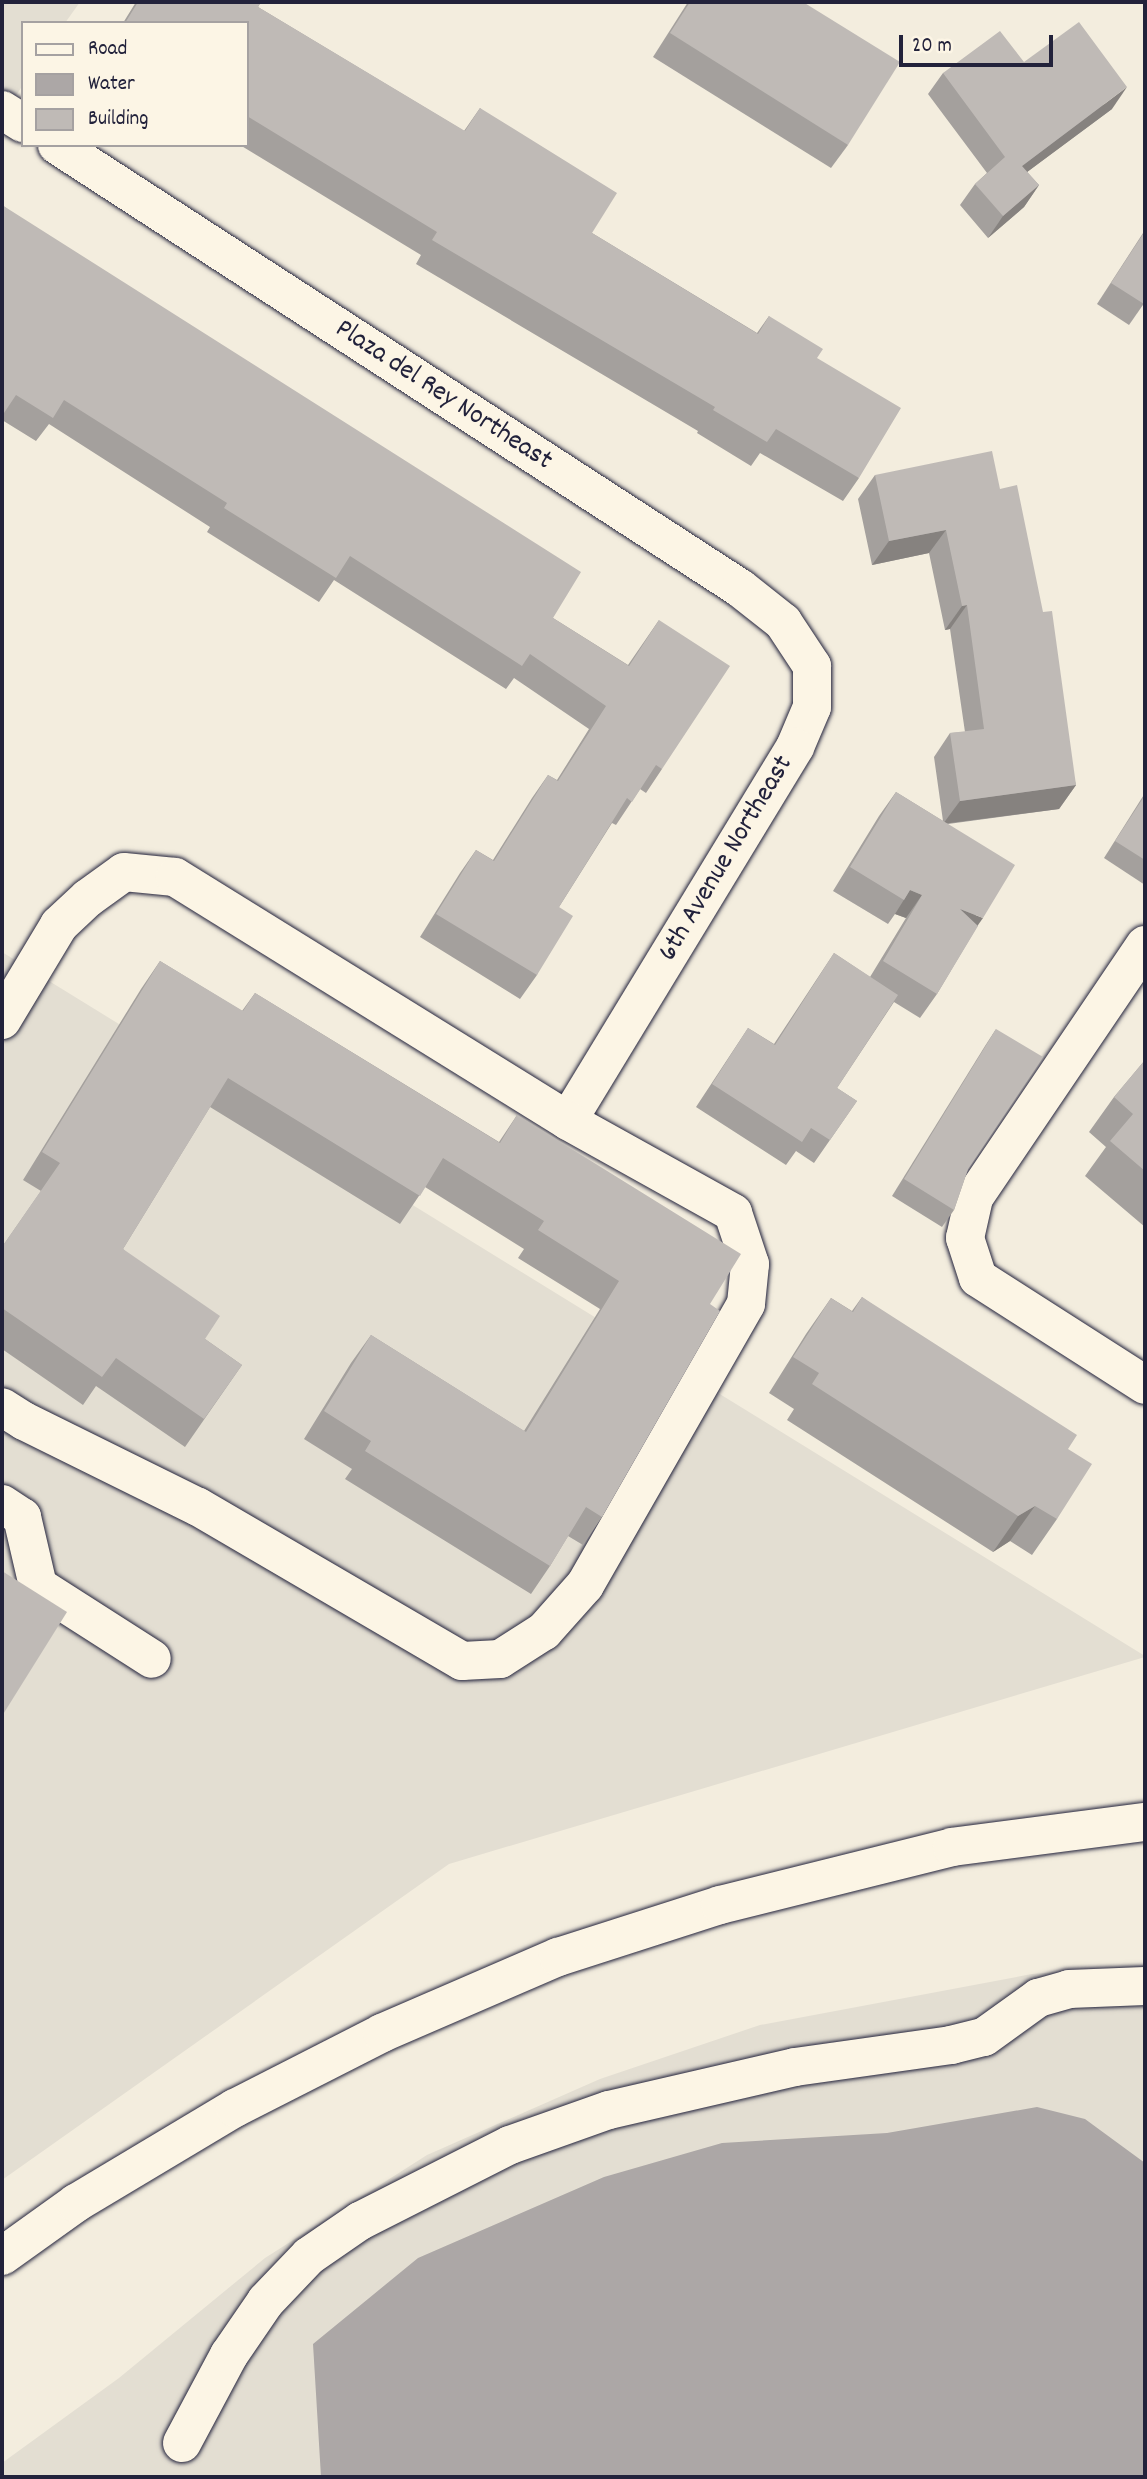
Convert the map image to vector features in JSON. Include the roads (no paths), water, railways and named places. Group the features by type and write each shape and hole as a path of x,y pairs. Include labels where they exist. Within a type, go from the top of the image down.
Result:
{"main road":[{"path":"2,110 21,122"},
{"name":"Plaza del Rey Northeast","path":"60,147 740,588 783,622 812,666"},
{"name":"6th Avenue Northeast","path":"568,1121 796,747 812,707 812,666"},
{"path":"2,1020 59,925 88,898 124,872 175,877 568,1121 733,1213 751,1264 746,1304 585,1585 544,1631 500,1659 462,1661 198,1507 24,1421 2,1407"},
{"path":"1145,945 974,1198 965,1238 978,1278 1145,1385"},
{"path":"2,1504 22,1517 38,1586 152,1659"},
{"path":"2,2256 76,2203 235,2108 382,2033 558,1957 720,1905 951,1847 1145,1822"},
{"path":"182,2443 229,2355 266,2301 309,2256 360,2221 510,2145 609,2110 782,2070 984,2037 1038,1998 1069,1989 1145,1986"}],"water":[{"path":"1037,2107 1085,2119 1145,2163 1145,2477 321,2477 313,2344 418,2258 604,2177 722,2143 887,2133"}]}
